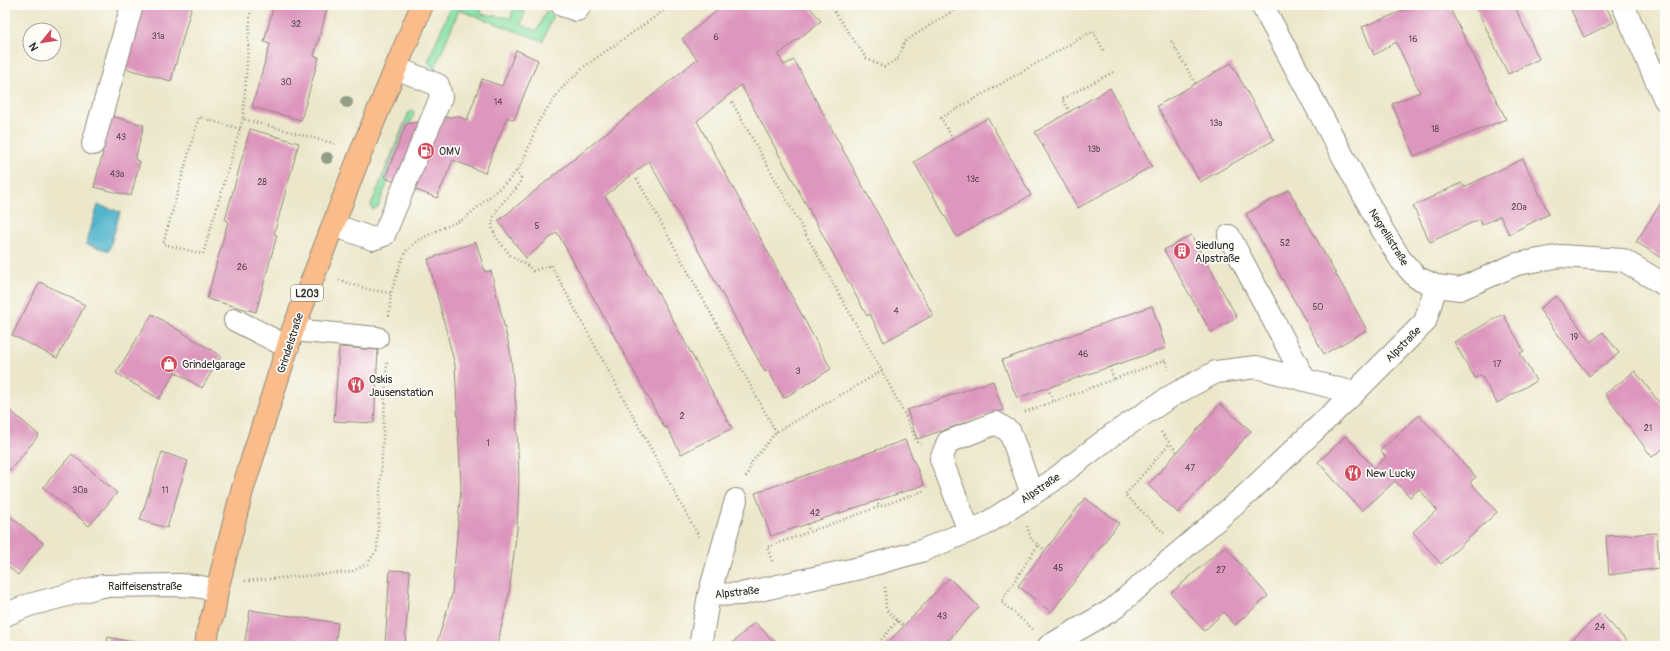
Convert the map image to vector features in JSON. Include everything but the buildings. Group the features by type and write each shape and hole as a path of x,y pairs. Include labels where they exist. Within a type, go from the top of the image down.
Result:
{"main road":[{"name":"Grindelstraße","path":"206,646 217,590 242,491 290,338 333,225 422,5"}],"street":[{"path":"93,144 132,5"},
{"path":"562,5 577,10 580,5"},
{"name":"Negrellistraße","path":"1262,5 1383,231 1401,260 1416,277 1436,286 1460,289 1517,264 1561,256 1623,260 1665,285"},
{"path":"1622,5 1665,100"},
{"path":"333,225 373,239 384,235 441,97 438,85 396,68"},
{"path":"1229,236 1305,380"},
{"name":"Alpstraße","path":"1051,645 1112,610 1248,494 1354,393 1425,322 1436,286"},
{"path":"235,320 290,338 382,347"},
{"name":"Alpstraße","path":"709,595 742,594 884,562 921,551 984,525 1051,482 1112,435 1173,395 1216,372 1256,367 1354,393"},
{"path":"969,531 941,459 948,442 996,423 1010,432 1026,498"},
{"path":"700,646 709,595 736,500"},
{"name":"Raiffeisenstraße","path":"5,615 29,605 102,586 179,585 217,590"}],"path":[{"path":"240,129 199,117 163,244 204,254 243,119 251,5"},
{"path":"389,316 391,293 401,262 407,250 417,241 464,219 509,180 522,164 539,120 562,88 585,66 672,5"},
{"path":"830,5 866,58 884,67 899,58 904,42 962,5"},
{"path":"953,139 941,118 1093,31 1104,51"},
{"path":"1171,41 1196,84"},
{"path":"1070,112 1062,99 1115,71"},
{"path":"732,102 882,371 905,414 917,442 941,459"},
{"path":"243,119 336,144"},
{"path":"516,171 521,178 520,186 495,212 492,224 494,236 512,257 523,262 533,272 551,265 704,545 718,561"},
{"path":"638,179 776,432"},
{"path":"339,280 371,290 391,293"},
{"path":"243,581 351,572 367,564 377,550 382,347"},
{"path":"996,423 1166,360 1173,395"},
{"path":"1110,367 1114,379"},
{"path":"736,500 752,462 776,432 882,371"},
{"path":"1048,388 1053,402"},
{"path":"1170,443 1125,495 1181,551"},
{"path":"780,586 767,547 950,482"},
{"path":"1026,498 1031,539 1045,550"},
{"path":"877,500 879,507"},
{"path":"807,524 809,531"},
{"path":"1038,545 1001,602 1051,645"},
{"path":"884,562 886,610 904,626"},
{"path":"876,646 898,620"}],"green space":[{"path":"481,5 481,14 511,18 514,5 525,11 521,25 537,31 546,11 553,15 543,41 459,10 434,70 428,61 451,6"},
{"path":"413,110 414,114 378,207 373,210 371,205 409,112"}],"water":[{"path":"98,205 120,212 109,251 86,244"}],"place":[{"name":"OMV","path":"426,151"},
{"name":"Siedlung Alpstraße","path":"1182,251"},
{"name":"Grindelgarage","path":"169,364"},
{"name":"Oskis Jausenstation","path":"356,385"},
{"name":"New Lucky","path":"1353,473"}]}
